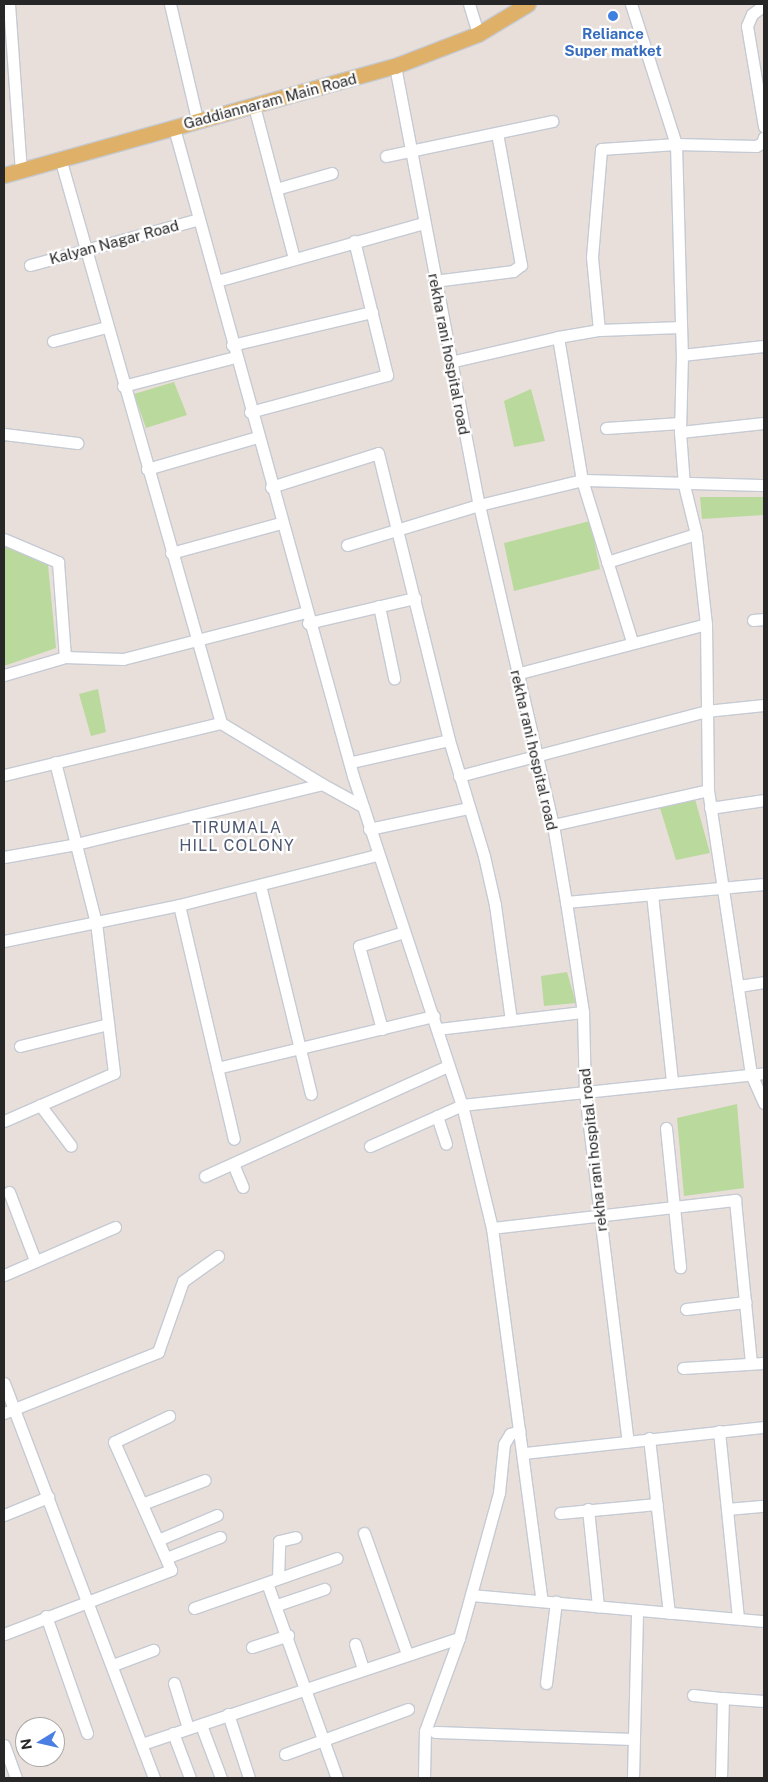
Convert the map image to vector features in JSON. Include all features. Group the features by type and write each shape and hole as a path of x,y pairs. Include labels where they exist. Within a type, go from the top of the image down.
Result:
{"main road":[{"name":"Gaddiannaram Main Road","path":"4,175 174,128 197,119 254,106 395,66 478,34 528,4"}],"street":[{"path":"9,4 8,85 20,170"},
{"path":"170,4 197,119"},
{"path":"469,4 478,34"},
{"path":"632,4 676,144 682,355 680,427 684,485 696,534 706,624 708,790 751,1074 764,1103"},
{"path":"763,5 752,14 747,26 760,68 764,127"},
{"name":"rekha rani hospital road","path":"395,66 434,281 479,505 535,757 553,825 583,1012 585,1093 628,1441"},
{"path":"254,106 294,258"},
{"path":"386,156 552,121"},
{"path":"174,128 307,618 352,762 362,806 377,855 434,1016 448,1066 462,1105 492,1228 524,1453 542,1601"},
{"path":"434,281 513,271 521,265 497,133"},
{"path":"599,330 592,257 601,149 676,144 756,146 762,143 764,137"},
{"path":"60,158 106,327 221,723 362,806"},
{"path":"276,189 332,173"},
{"name":"Kalyan Nagar Road","path":"30,265 199,219"},
{"path":"217,281 423,223"},
{"path":"250,412 387,375 354,241"},
{"path":"232,345 372,312"},
{"path":"450,362 558,337 599,330 681,326"},
{"path":"52,341 106,327"},
{"path":"558,337 582,480 632,642"},
{"path":"682,355 764,346"},
{"path":"123,386 235,358"},
{"path":"606,428 764,423"},
{"path":"4,434 77,443"},
{"path":"147,468 257,437"},
{"path":"271,487 378,453 449,740 495,905 511,1020"},
{"path":"347,545 399,532 479,505 582,480 684,485 764,485"},
{"path":"171,553 281,523"},
{"path":"607,562 696,534"},
{"path":"4,538 58,562 65,657"},
{"path":"4,675 65,657 123,659 196,640 415,598"},
{"path":"379,606 394,678"},
{"path":"516,674 706,624"},
{"path":"459,776 706,711 764,705"},
{"path":"4,774 221,723"},
{"path":"352,762 449,740"},
{"path":"4,1121 114,1073 96,923 55,762"},
{"path":"4,857 76,844 322,784"},
{"path":"553,825 708,790"},
{"path":"710,808 764,800"},
{"path":"369,829 469,808"},
{"path":"4,941 179,905 377,855"},
{"path":"566,902 764,884"},
{"path":"260,885 311,1094"},
{"path":"652,894 672,1082"},
{"path":"179,905 234,1140"},
{"path":"382,1029 358,946 404,932"},
{"path":"739,986 764,982"},
{"path":"438,1029 583,1012"},
{"path":"218,1068 300,1050 434,1016"},
{"path":"20,1046 108,1024"},
{"path":"205,1176 448,1066"},
{"path":"370,1146 462,1105 764,1073"},
{"path":"40,1105 71,1146"},
{"path":"437,1116 446,1144"},
{"path":"666,1128 680,1267"},
{"path":"233,1164 243,1187"},
{"path":"9,1192 35,1260"},
{"path":"492,1228 735,1200 751,1362"},
{"path":"4,1274 116,1227"},
{"path":"9,1411 158,1352 183,1281 218,1256"},
{"path":"686,1309 746,1302"},
{"path":"684,1368 764,1362"},
{"path":"4,1383 9,1411 48,1497 154,1778"},
{"path":"4,1634 46,1616 171,1570 114,1442 169,1416"},
{"path":"524,1453 764,1427"},
{"path":"424,1778 425,1731 459,1638 471,1595 499,1493 504,1444 510,1434 520,1431"},
{"path":"719,1432 738,1618"},
{"path":"649,1438 670,1613"},
{"path":"142,1504 205,1480"},
{"path":"4,1514 48,1497"},
{"path":"560,1513 657,1504"},
{"path":"727,1510 764,1506"},
{"path":"588,1509 598,1606"},
{"path":"158,1540 217,1515"},
{"path":"364,1533 407,1654"},
{"path":"166,1558 220,1537"},
{"path":"278,1578 279,1541 296,1537"},
{"path":"194,1608 337,1558"},
{"path":"267,1583 288,1634 323,1740 338,1778"},
{"path":"276,1606 324,1589"},
{"path":"471,1595 764,1620"},
{"path":"546,1683 556,1602"},
{"path":"633,1778 637,1610"},
{"path":"46,1616 87,1733"},
{"path":"252,1647 288,1634"},
{"path":"142,1744 459,1638"},
{"path":"355,1644 363,1669"},
{"path":"112,1665 153,1650"},
{"path":"174,1684 188,1728"},
{"path":"693,1695 764,1701"},
{"path":"721,1778 723,1698"},
{"path":"286,1754 408,1709"},
{"path":"228,1714 249,1778"},
{"path":"201,1725 221,1778"},
{"path":"435,1732 634,1739"},
{"path":"173,1733 190,1778"},
{"path":"4,1745 16,1778"}],"green space":[{"path":"174,382 187,415 146,428 134,394"},
{"path":"531,389 545,441 514,447 504,401"},
{"path":"700,497 764,497 764,515 702,519"},
{"path":"590,521 600,569 514,591 504,543"},
{"path":"4,546 48,565 56,648 4,666"},
{"path":"98,689 106,732 91,736 79,694"},
{"path":"695,799 710,853 676,860 660,808"},
{"path":"567,972 576,1003 544,1006 541,976"},
{"path":"737,1104 744,1188 684,1196 677,1118"}],"place":[{"name":"Reliance Super matket","path":"613,16"}],"district":[{"name":"TIRUMALA HILL COLONY","path":"237,837"}]}
